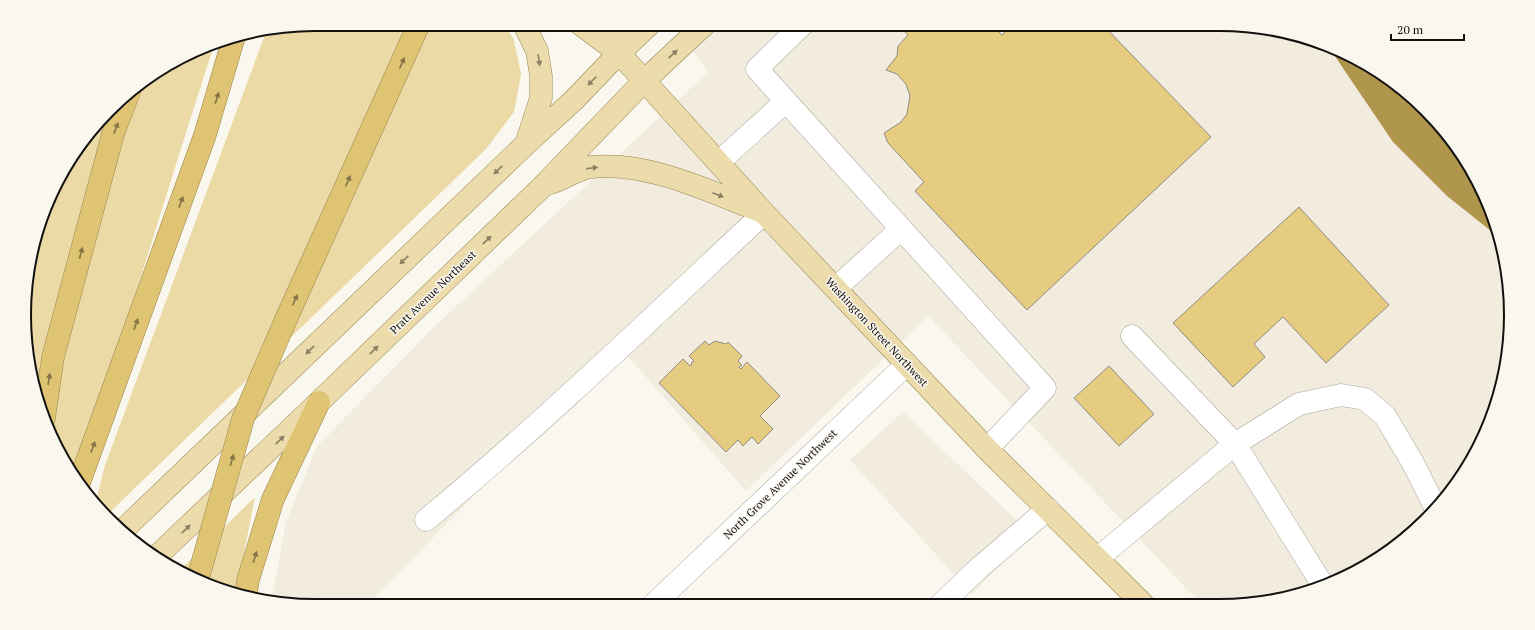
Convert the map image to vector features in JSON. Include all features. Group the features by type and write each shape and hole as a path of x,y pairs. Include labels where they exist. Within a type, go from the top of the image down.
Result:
{"highway":[{"path":"199,574 243,419 287,317 416,31"},
{"path":"82,478 205,135 232,44"},
{"path":"46,405 53,357 113,134 124,104"},
{"path":"247,590 248,580 273,499 319,402"}],"main road":[{"path":"526,144 541,98 541,76 537,51 527,31"},
{"name":"Washington Street Northwest","path":"589,31 619,53 764,213 987,449 1138,599"},
{"path":"617,31 619,53"},
{"path":"126,527 526,144 576,99 619,53 643,31"},
{"name":"Pratt Avenue Northeast","path":"160,553 543,186 644,80 697,31"},
{"path":"543,186 590,167 626,167 674,178 764,213"}],"street":[{"path":"796,31 757,69 1045,388 987,449"},
{"path":"719,162 786,102"},
{"path":"426,520 480,476 596,371 764,213"},
{"path":"836,288 901,229"},
{"path":"1132,336 1235,444 1320,581"},
{"name":"North Grove Avenue Northwest","path":"659,599 907,364"},
{"path":"1098,558 1235,444 1299,404 1341,395 1365,399 1385,416 1413,463 1433,503"},
{"path":"946,599 979,568 1048,509"}],"shaded area":[{"path":"315,31 508,31 514,40 521,74 514,112 486,149 110,512 97,497 105,465 265,35"},
{"path":"679,31 1220,31 1257,33 1275,36 1311,46 1334,55 1393,142 1447,196 1491,231 1502,278 1504,315 1502,352 1499,370 1489,406 1475,441 1456,473 1434,502 1421,516 1393,540 1362,561 1346,570 1311,584 1275,594 1257,597 1196,599 928,316 746,491 620,347 373,599 315,599 273,596 286,522 317,446 436,325 708,72"},
{"path":"212,51 79,473 60,441 46,406 36,370 33,352 31,315 33,278 36,260 46,224 60,189 69,173 90,142 114,114 128,101 157,79 189,60"},
{"path":"1334,55 1346,60 1378,79 1407,101 1434,128 1456,157 1475,189 1491,231 1447,196 1393,142"},
{"path":"903,412 1031,534 972,594 850,460"},
{"path":"255,497 237,588 206,577 183,567"}],"building":[{"path":"904,31 998,31 1002,35 1006,31 1109,31 1211,137 1027,310 915,191 924,182 888,143 884,133 901,122 907,114 910,96 906,84 897,74 886,70 897,56 898,46 908,35"},
{"path":"1299,207 1389,305 1326,363 1283,317 1254,344 1265,357 1233,387 1173,323"},
{"path":"705,341 709,345 715,341 726,344 728,342 742,356 738,361 742,365 739,367 741,369 747,362 780,396 760,416 773,429 758,444 752,437 743,446 738,440 726,452 659,383 683,359 690,366 694,361 689,356"},
{"path":"1109,366 1154,414 1119,446 1074,398"}]}
